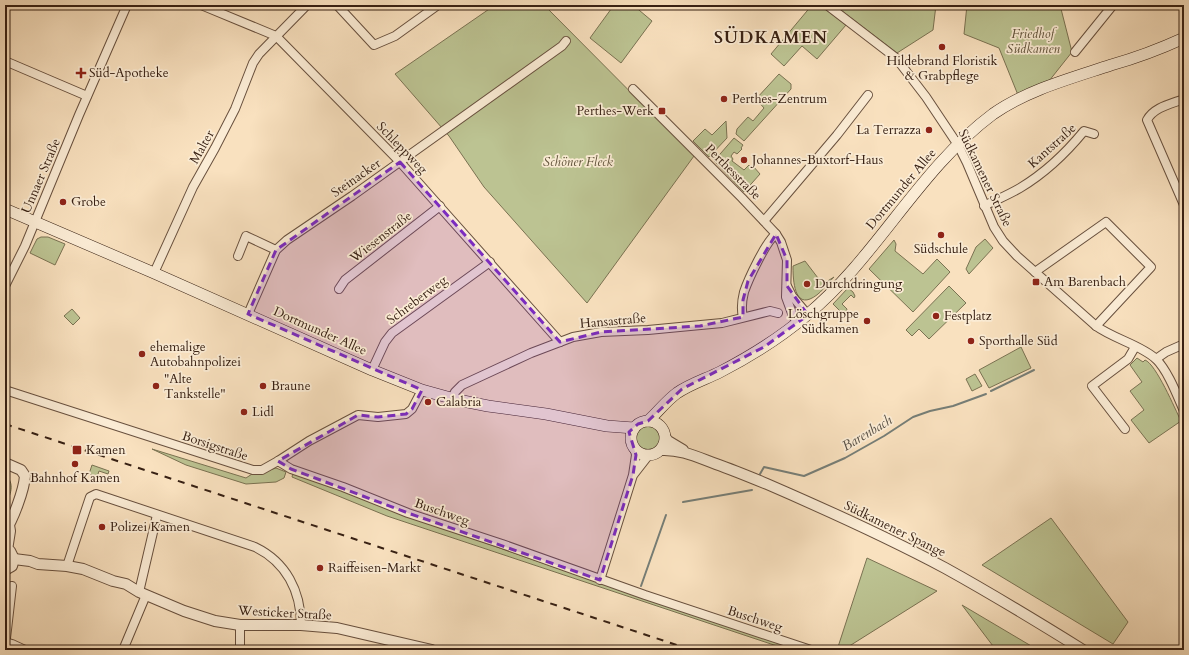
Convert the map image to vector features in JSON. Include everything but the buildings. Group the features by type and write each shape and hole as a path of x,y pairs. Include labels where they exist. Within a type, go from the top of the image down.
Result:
{"main road":[{"name":"Dortmunder Allee","path":"648,421 682,389 719,373 764,347 808,315 850,274 924,180 958,145 993,114 1037,91 1062,81 1146,53 1184,38"},
{"name":"Dortmunder Allee","path":"5,209 248,314 372,370 422,390 488,406 546,414 607,426 634,428"},
{"name":"Dortmunder Allee","path":"660,426 662,416 668,402"},
{"path":"648,421 660,426 664,433 665,442 660,450 655,454 648,456 635,450 630,439 634,428 642,422 648,421"},
{"name":"Dortmunder Allee","path":"607,426 630,439"}],"street":[{"name":"Unnaer Straße","path":"5,286 25,246 87,96 127,5"},
{"name":"Schleppweg","path":"201,5 276,36 400,162 560,342"},
{"path":"276,36 307,5"},
{"path":"336,5 374,45 395,36 438,5"},
{"name":"Südkamener Straße","path":"827,5 896,58 926,97 958,145 967,163 984,206 994,227 1003,241 1017,256 1096,326 1106,333 1146,352 1156,360 1164,371 1184,411"},
{"path":"1075,52 1113,5"},
{"name":"Malter","path":"154,273 193,187 216,148 235,109 253,64 259,54 276,36"},
{"name":"Steinacker","path":"248,314 276,250 287,240 400,162 562,46 566,41"},
{"path":"5,61 87,96"},
{"name":"Perthesstraße","path":"633,89 776,234 781,242 787,260 786,297 789,308 798,323"},
{"path":"764,221 837,135 868,95"},
{"path":"1184,99 1154,111 1147,120 1184,205"},
{"name":"Kantstraße","path":"984,206 1020,188 1041,174 1058,159 1084,131 1094,134"},
{"name":"Wiesenstraße","path":"339,289 345,280 440,206"},
{"path":"1035,272 1106,222 1151,267 1096,326"},
{"path":"743,317 743,300 748,281 770,239 776,234"},
{"path":"238,256 246,236 276,250"},
{"name":"Schreberweg","path":"372,370 385,342 392,333 490,262"},
{"path":"786,286 808,315"},
{"name":"Hansastraße","path":"452,398 455,392 462,385 532,353 572,337 602,332 648,330 722,323 770,310 778,313"},
{"path":"1156,360 1166,352 1184,344"},
{"path":"1126,429 1092,386 1128,359 1135,347"},
{"name":"Borsigstraße","path":"5,390 244,468 262,470 309,441 358,416 378,417 406,414 412,410 422,390"},
{"path":"665,437 668,441 686,452"},
{"path":"600,580 633,475 636,455 635,450"},
{"path":"660,450 686,452"},
{"name":"Südkamener Spange","path":"686,452 812,503 883,537 1004,601 1084,650"},
{"path":"633,475 648,456"},
{"name":"Buschweg","path":"278,461 290,468 408,513 502,544 600,580 811,650"},
{"path":"5,463 21,470 25,476 21,493 7,528 10,531 6,550"},
{"path":"67,566 90,497 96,494 255,546 273,557 284,569 297,594 301,607 301,625"},
{"path":"123,650 143,594 157,515"},
{"name":"Westicker Straße","path":"6,550 12,554 10,565 30,568 38,564 67,566 83,569 113,581 126,584 143,594 200,618 240,625 301,625 337,628 432,650"},
{"path":"5,646 12,586"},
{"path":"240,625 240,650"},
{"path":"5,642 25,650"}],"highlighted area":[{"path":"400,162 560,342 601,332 700,326 743,317 743,300 748,281 776,234 787,260 787,286 808,315 764,347 682,389 648,421 638,424 629,432 636,455 633,475 600,580 408,513 291,469 278,461 358,415 378,417 406,414 412,409 422,390 248,314 276,250"}],"green space":[{"name":"Schöner Fleck","path":"495,5 544,5 694,156 587,303 484,187 449,136 395,74"},
{"path":"614,5 633,5 652,21 621,63 590,38"},
{"path":"812,5 820,5 846,25 817,59 802,46 784,66 771,54"},
{"path":"834,5 936,5 933,30 897,53"},
{"name":"Friedhof Südkamen","path":"967,5 1060,5 1072,52 1049,81 1018,95 999,48 964,34"},
{"path":"779,74 791,84 791,89 744,141 736,134 737,129 748,117 753,121 764,108 756,99"},
{"path":"726,121 727,138 709,157 693,141 705,129 712,135"},
{"path":"734,138 743,145 741,148 742,149 737,154 734,152 731,156 733,159 732,161 744,170 749,165 751,167 753,166 760,174 744,192 714,161"},
{"path":"41,237 48,237 65,244 55,265 30,253 37,239"},
{"path":"985,239 993,248 969,274 966,269 976,247"},
{"path":"894,240 896,244 895,251 923,274 937,259 950,272 913,312 869,269"},
{"path":"805,261 818,278 826,282 834,277 817,295 810,299 804,300 797,294 795,288 793,266"},
{"name":"Festplatz","path":"949,286 966,303 929,339 919,329 912,336 906,330"},
{"path":"848,288 855,296 854,298 851,295 842,304 847,309 845,316 833,304"},
{"path":"72,309 80,318 73,325 64,316"},
{"path":"1021,347 1031,368 989,388 979,370"},
{"path":"1137,358 1143,362 1145,360 1149,363 1160,378 1181,421 1149,443 1131,420 1144,410 1130,391 1142,382 1130,365"},
{"path":"975,374 982,386 972,391 966,379"},
{"path":"647,425 656,429 660,438 656,447 647,451 638,447 634,438 638,429"},
{"path":"152,449 246,478 252,474 257,474 276,468 286,472 284,478 276,482 246,484 186,465"},
{"path":"92,465 109,471 108,474 99,471 97,477 89,474"},
{"path":"293,473 344,490 378,505 554,567 804,650 789,650 387,516 292,477"},
{"path":"5,474 10,482 11,490 5,507"},
{"path":"1051,518 1128,622 1113,644 982,565"},
{"path":"867,558 937,591 843,650 837,650"},
{"path":"962,605 1038,650 996,650"}],"waterway":[{"name":"Barenbach","path":"991,391 1034,370"},
{"name":"Barenbach","path":"760,474 764,467 804,476 845,458 884,436 913,417 930,411 953,406 986,394"},
{"name":"Barenbach","path":"683,502 752,490"},
{"name":"Barenbach","path":"641,586 666,515"}],"railway":[{"path":"5,424 692,650"}],"place":[{"name":"Hildebrand Floristik & Grabpflege","path":"942,47"},
{"name":"Süd-Apotheke","path":"81,73"},
{"name":"Perthes-Zentrum","path":"724,99"},
{"name":"Perthes-Werk","path":"662,111"},
{"name":"La Terrazza","path":"929,130"},
{"name":"Johannes-Buxtorf-Haus","path":"744,160"},
{"name":"Grobe","path":"63,202"},
{"name":"Südschule","path":"941,235"},
{"name":"Am Barenbach","path":"1036,282"},
{"name":"Durchdringung","path":"807,284"},
{"name":"Festplatz","path":"936,316"},
{"name":"Löschgruppe Südkamen","path":"867,321"},
{"name":"Sporthalle Süd","path":"971,341"},
{"name":"ehemalige Autobahnpolizei","path":"142,354"},
{"name":"\"Alte Tankstelle\"","path":"156,386"},
{"name":"Braune","path":"263,386"},
{"name":"Calabria","path":"428,402"},
{"name":"Lidl","path":"244,412"},
{"name":"Kamen","path":"77,450"},
{"name":"Bahnhof Kamen","path":"75,464"},
{"name":"Polizei Kamen","path":"102,527"},
{"name":"Raiffeisen-Markt","path":"320,568"}],"district":[{"name":"SÜDKAMEN","path":"771,37"}]}
